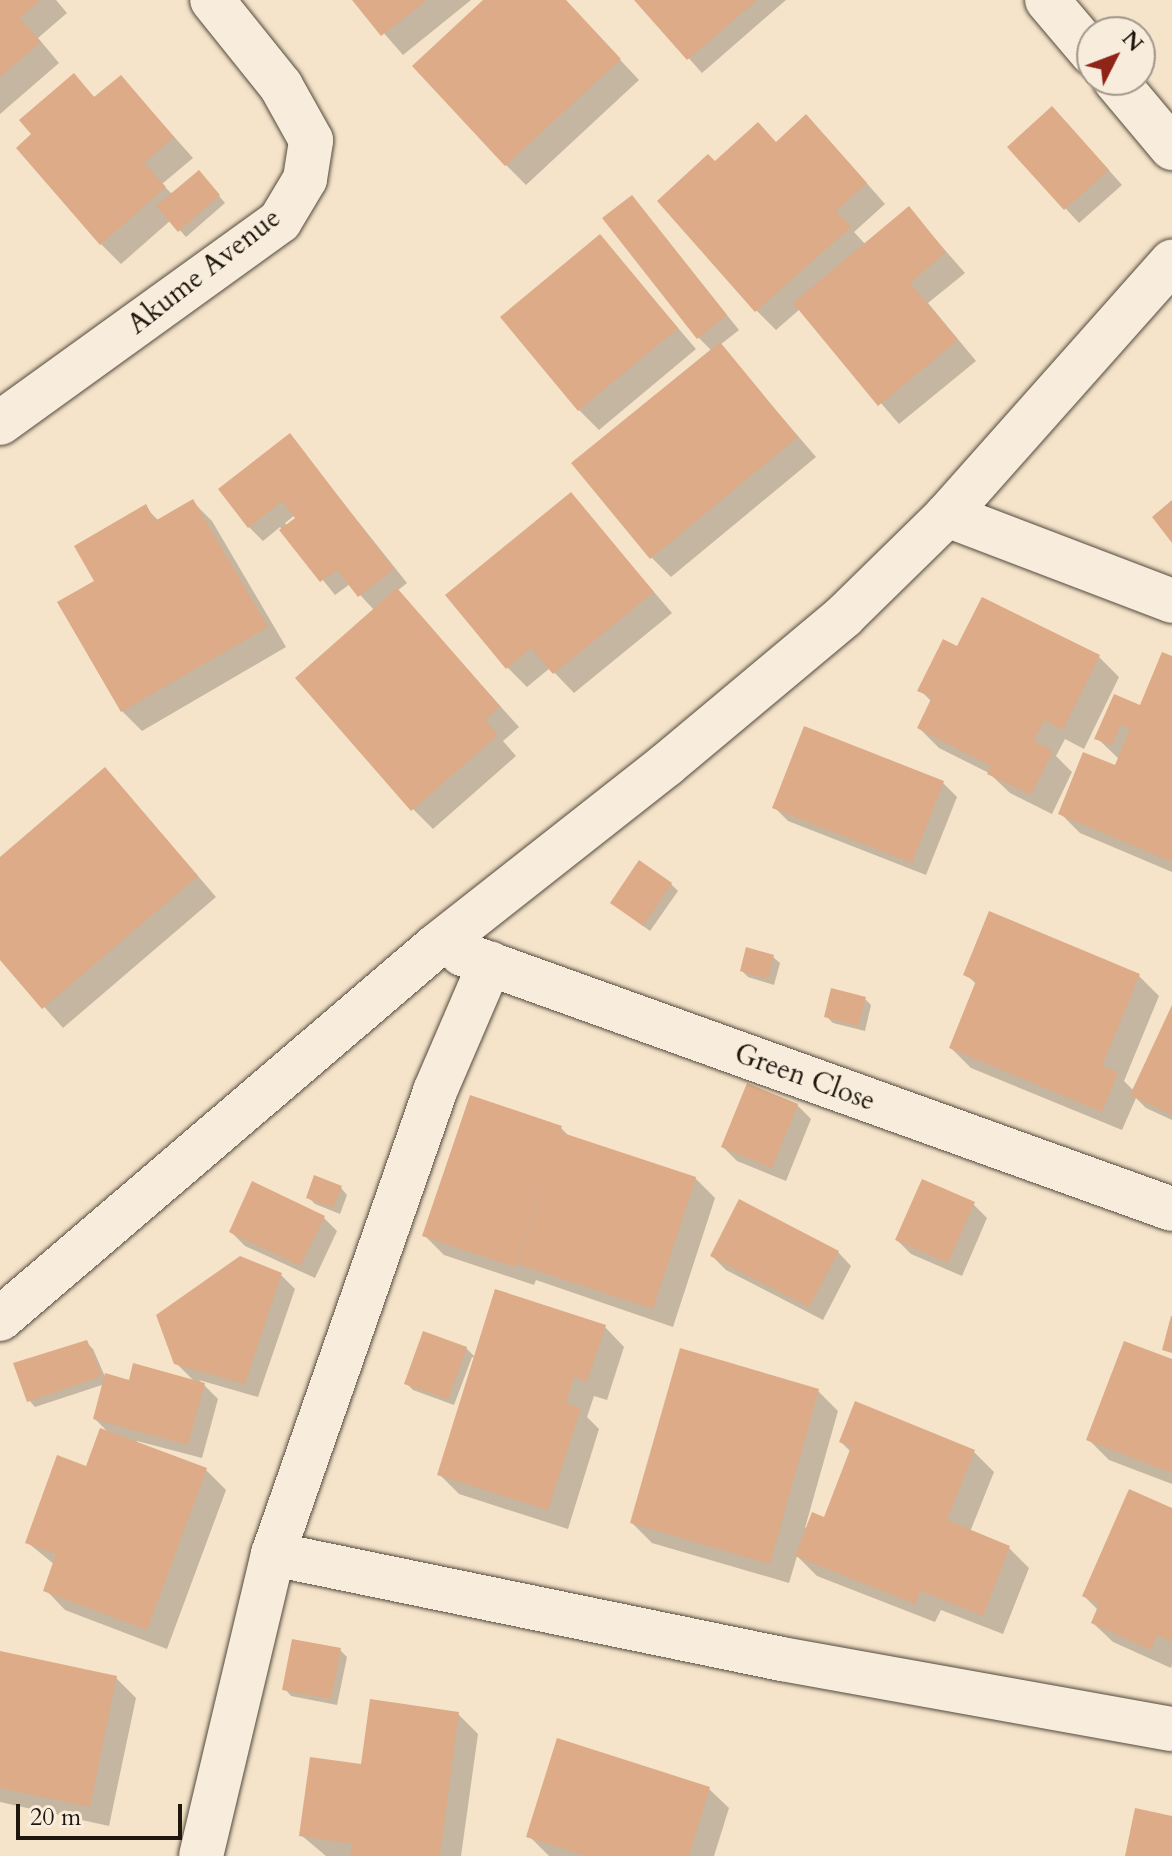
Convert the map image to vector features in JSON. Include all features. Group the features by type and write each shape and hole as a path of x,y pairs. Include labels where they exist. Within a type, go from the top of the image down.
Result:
{"street":[{"name":"Akume Avenue","path":"0,423 280,221 305,179 311,140 281,86 212,0"},
{"path":"1047,0 1076,34"},
{"path":"1128,96 1172,148"},
{"path":"0,1319 436,946 796,658 947,515 1172,262"},
{"path":"947,515 1172,601"},
{"name":"Green Close","path":"436,946 1172,1209"},
{"path":"201,1856 273,1554 435,1091 490,963"},
{"path":"273,1554 782,1659 1172,1729"}],"building":[{"path":"0,0 40,0 20,18 41,42 0,77"},
{"path":"352,0 427,0 381,36"},
{"path":"483,0 566,0 621,59 505,166 412,66"},
{"path":"634,0 757,0 687,60"},
{"path":"74,73 94,97 121,75 174,137 144,163 166,187 100,245 16,148 31,134 19,120"},
{"path":"1052,106 1109,170 1064,210 1007,147"},
{"path":"806,114 867,183 836,211 851,227 755,312 657,201 708,154 715,161 758,122 776,142"},
{"path":"199,170 220,195 178,232 156,206"},
{"path":"632,195 727,315 697,339 602,218"},
{"path":"909,206 946,252 910,283 958,340 878,406 793,303"},
{"path":"600,234 678,328 578,411 500,317"},
{"path":"720,342 798,437 650,559 571,463"},
{"path":"290,433 394,569 358,597 337,570 320,582 279,530 295,518 282,501 248,528 218,489"},
{"path":"571,492 654,592 553,674 531,648 506,669 445,595"},
{"path":"193,499 268,627 121,712 57,602 94,581 74,546 146,504 155,521"},
{"path":"1172,500 1172,543 1152,517"},
{"path":"397,588 500,706 485,720 498,735 411,811 295,678"},
{"path":"982,597 1100,655 1063,730 1044,720 1034,741 1053,751 1031,795 987,774 991,766 917,728 932,697 917,691 943,639 957,646"},
{"path":"1162,652 1172,656 1172,862 1058,814 1083,752 1115,765 1130,729 1121,725 1112,745 1094,739 1114,694 1140,705"},
{"path":"804,726 944,781 912,863 772,808"},
{"path":"105,767 198,876 42,1009 0,960 0,857"},
{"path":"639,860 672,883 643,926 610,903"},
{"path":"989,911 1140,974 1102,1066 1118,1072 1102,1112 949,1048 976,981 963,975"},
{"path":"746,947 774,955 768,979 740,971"},
{"path":"831,988 866,997 858,1026 824,1017"},
{"path":"1172,1005 1172,1115 1130,1095"},
{"path":"747,1083 798,1104 772,1168 721,1147"},
{"path":"470,1095 562,1126 560,1132 696,1177 653,1309 517,1264 550,1162 515,1267 422,1236"},
{"path":"314,1175 342,1186 333,1208 306,1198"},
{"path":"922,1179 975,1202 948,1263 895,1240"},
{"path":"252,1181 325,1216 300,1266 229,1232"},
{"path":"739,1199 839,1251 809,1307 710,1256"},
{"path":"240,1256 282,1273 245,1384 174,1364 156,1315"},
{"path":"495,1289 606,1325 587,1382 574,1377 566,1403 581,1408 548,1510 437,1475"},
{"path":"1172,1316 1172,1353 1162,1350"},
{"path":"423,1331 467,1347 448,1399 404,1384"},
{"path":"87,1340 102,1376 27,1402 13,1363"},
{"path":"1124,1341 1172,1359 1172,1473 1086,1440"},
{"path":"680,1348 819,1389 770,1564 630,1523"},
{"path":"133,1363 205,1383 188,1445 93,1419 105,1373 129,1380"},
{"path":"855,1401 975,1450 947,1520 1010,1546 983,1616 921,1591 915,1604 795,1556 812,1512 824,1517 851,1447 839,1442"},
{"path":"100,1428 207,1468 147,1630 43,1591 56,1554 25,1543 57,1455 86,1466"},
{"path":"1129,1489 1172,1508 1172,1642 1157,1635 1151,1650 1091,1623 1099,1604 1082,1596"},
{"path":"292,1639 341,1648 331,1699 282,1690"},
{"path":"0,1651 117,1676 90,1807 0,1788"},
{"path":"370,1699 459,1712 440,1856 350,1856 352,1844 299,1836 310,1757 361,1764"},
{"path":"557,1738 710,1787 689,1856 587,1856 526,1837"},
{"path":"1135,1808 1172,1816 1172,1856 1125,1856"}]}
